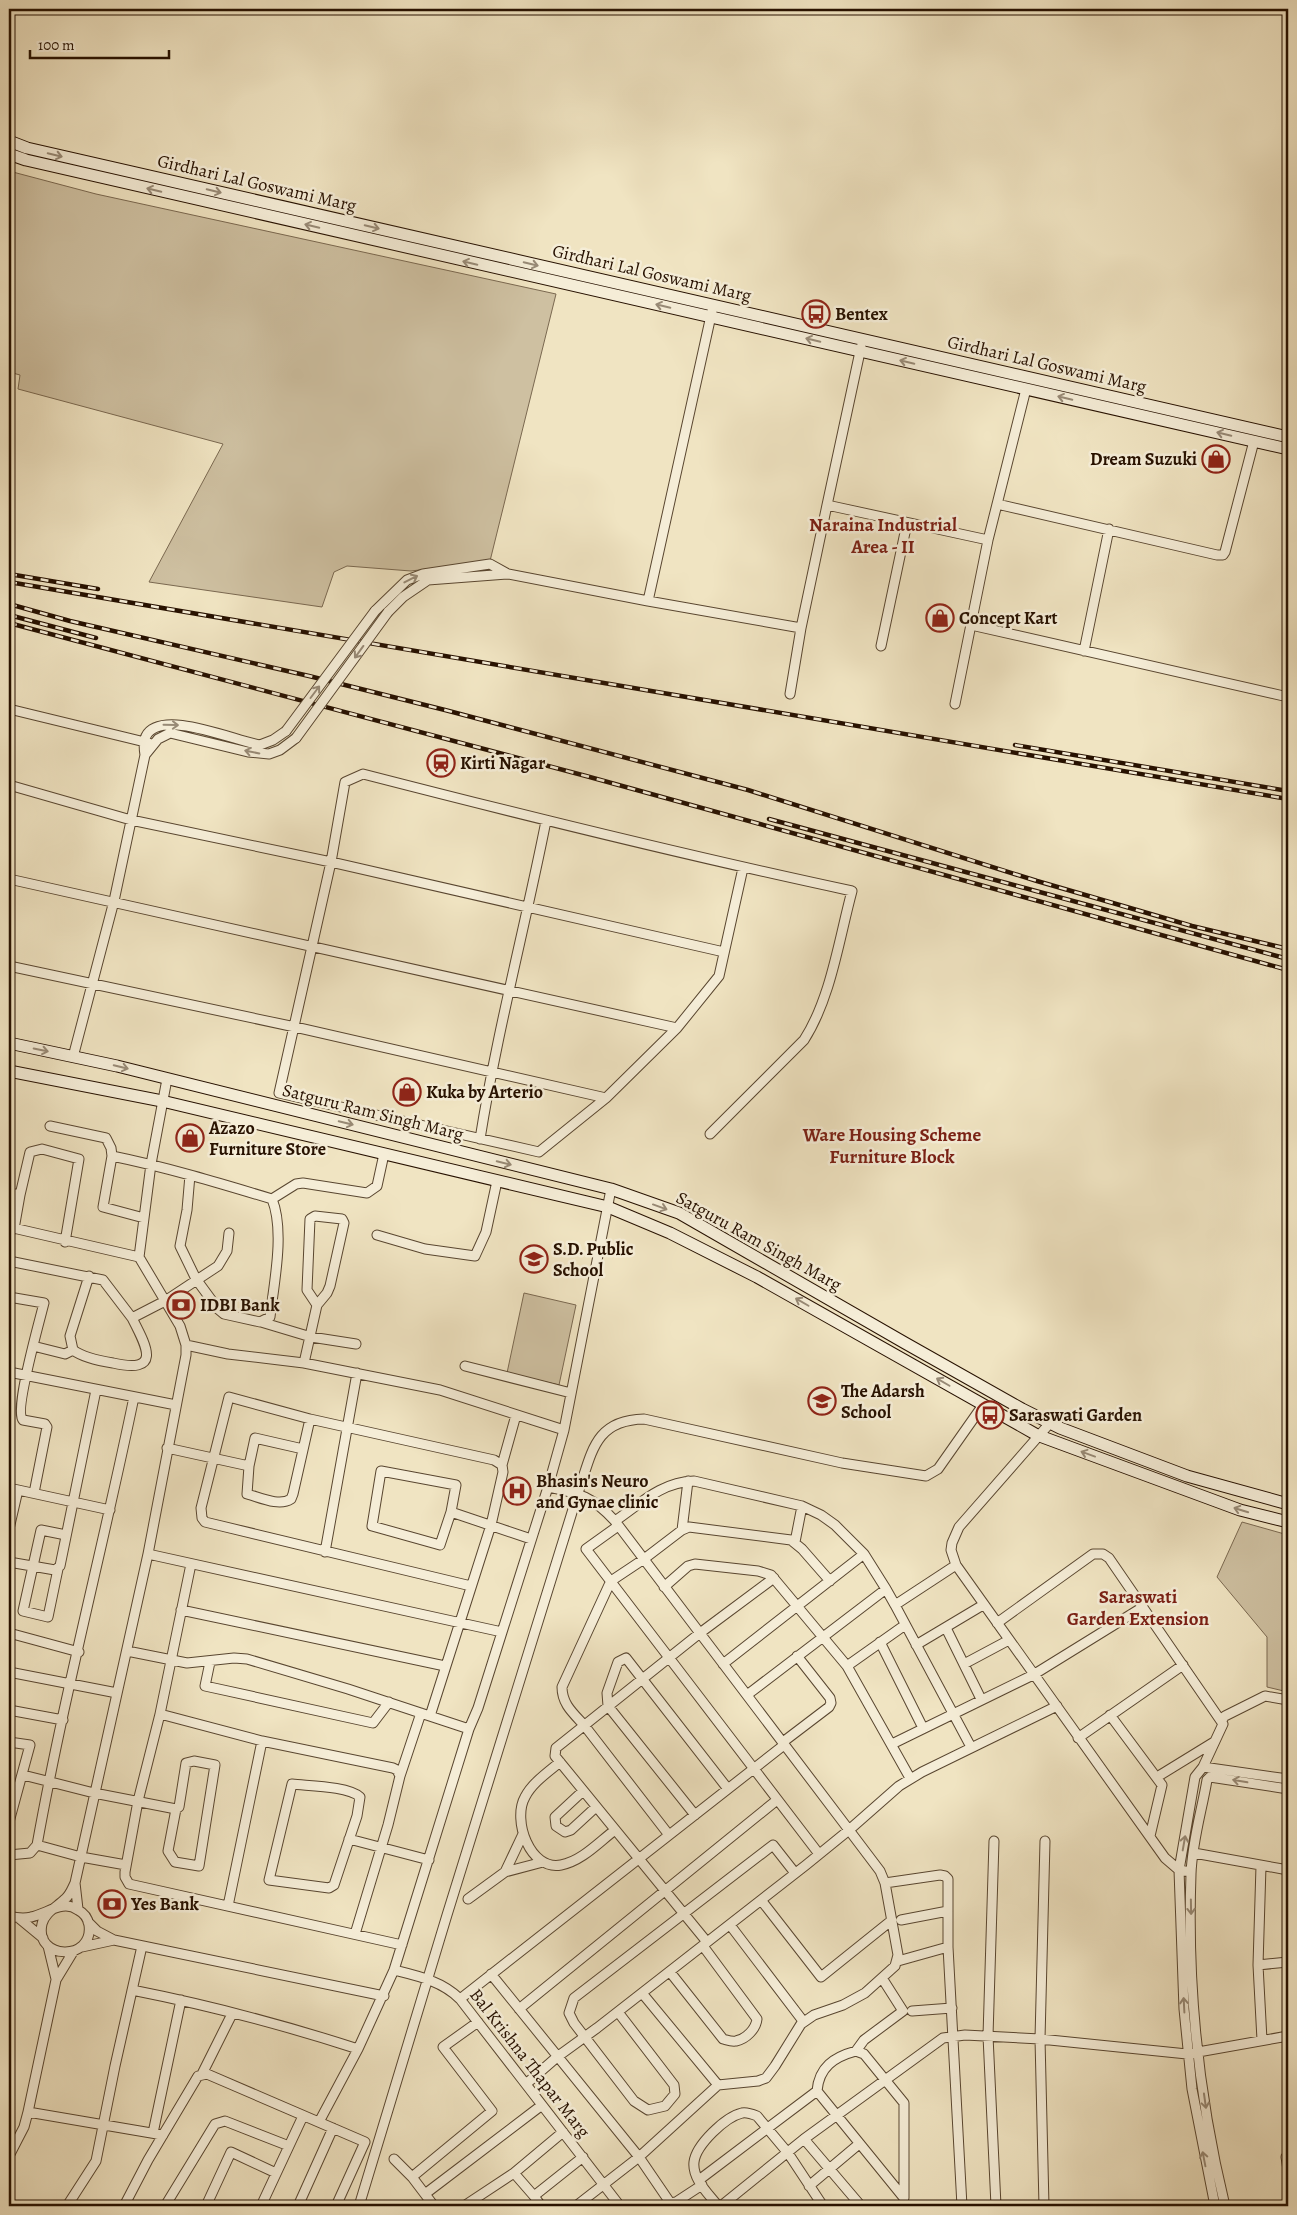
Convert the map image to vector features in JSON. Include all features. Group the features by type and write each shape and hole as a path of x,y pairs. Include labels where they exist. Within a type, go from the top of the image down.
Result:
{"main road":[{"name":"Girdhari Lal Goswami Marg","path":"9,141 37,151 713,305 1026,389 1262,439 1288,437"},
{"name":"Girdhari Lal Goswami Marg","path":"9,154 26,160 711,317 862,345 1262,439 1288,449"},
{"name":"Satguru Ram Singh Marg","path":"9,1043 167,1079 611,1189 679,1213 905,1343 1050,1422 1187,1476 1288,1504"},
{"name":"Satguru Ram Singh Marg","path":"9,1071 162,1101 608,1207 670,1233 757,1277 1037,1435 1240,1510 1288,1522"}],"street":[{"path":"648,601 713,305"},
{"path":"790,694 801,628 862,345"},
{"path":"955,704 988,540 1026,389"},
{"path":"997,504 1223,555 1226,552 1262,439"},
{"path":"827,505 988,540"},
{"path":"881,646 907,523"},
{"path":"1084,651 1109,529"},
{"path":"73,1057 114,901 144,755 146,735 158,725 167,723 260,745 273,740 286,731 375,611 408,580 423,574 490,564 508,574"},
{"path":"144,755 161,736 170,733 248,752 269,754 280,750 296,738 388,612 403,597 428,580 508,574 801,628"},
{"path":"971,625 1288,697"},
{"path":"9,708 154,744"},
{"path":"276,1106 331,862 345,782 363,774 546,821 743,868 852,891 822,1006 814,1025 804,1040 710,1134"},
{"path":"9,785 131,820 331,862 724,952"},
{"path":"480,1139 491,1071 529,908 546,821"},
{"path":"279,1093 538,1152 606,1098 677,1028 719,976 743,868"},
{"path":"9,879 312,945 677,1028"},
{"path":"9,966 295,1027 606,1098"},
{"path":"167,1079 150,1164 139,1257 180,1326 186,1345 186,1355 148,1554 80,1857 75,1883 78,1909 96,1930 114,1940 384,1996"},
{"path":"50,1126 106,1138 112,1148 112,1156 103,1207 144,1218"},
{"path":"65,1242 79,1159 42,1149 30,1152 11,1228 65,1242 139,1257"},
{"path":"112,1156 150,1164 272,1198 296,1184 303,1183 367,1193 377,1186 384,1154"},
{"path":"190,1175 187,1210 180,1246 196,1280 221,1312 311,1337 356,1344"},
{"path":"377,1235 425,1249 475,1256 486,1232 497,1181"},
{"path":"319,2122 358,2049 384,1996 394,1970 469,1729 478,1708 548,1487 564,1430 611,1189"},
{"path":"9,1193 20,1195"},
{"path":"260,1322 270,1318 276,1263 278,1220 272,1198"},
{"path":"304,1363 317,1305 330,1286 344,1223 342,1219 315,1216 310,1219 307,1290 317,1305"},
{"path":"132,1318 165,1301 223,1260 227,1251 229,1233"},
{"path":"9,1261 103,1280 132,1318 147,1356 142,1365 132,1367 88,1357 73,1350"},
{"path":"73,1350 70,1336 89,1276"},
{"path":"9,1297 44,1303 26,1376 20,1417 22,1420 45,1424 48,1427 34,1493"},
{"path":"186,1345 228,1354 304,1363 440,1390 564,1430"},
{"path":"33,1346 65,1354 73,1350"},
{"path":"465,1366 571,1393"},
{"path":"9,1372 176,1405"},
{"path":"325,1552 349,1428 357,1373"},
{"path":"66,1535 41,1530 23,1611 48,1617 58,1569 66,1535 73,1502 96,1390"},
{"path":"9,1855 30,1853 37,1845 49,1781 134,1397"},
{"path":"471,1586 205,1522 202,1518 202,1508 213,1458 229,1397 310,1419 494,1460 502,1465"},
{"path":"359,2206 427,1979 578,1493 596,1442 611,1426 622,1420 644,1419 842,1463 926,1476 938,1469 983,1404"},
{"path":"354,1934 400,1782 400,1776 445,1666 471,1586 490,1525 503,1472 502,1465 516,1415"},
{"path":"303,1449 255,1438 249,1466 247,1494 277,1502 288,1502 293,1494 310,1419"},
{"path":"1050,1422 959,1527 951,1550 956,1565 983,1605 1165,1858 1179,1870 1191,1872"},
{"path":"168,1448 249,1466"},
{"path":"382,1471 456,1485 451,1512 440,1545 372,1526 382,1471"},
{"path":"682,1530 688,1481"},
{"path":"819,1854 586,1549 663,1488 672,1483 688,1481 802,1506 821,1514 835,1525 864,1554 886,1589 971,1747"},
{"path":"548,1487 578,1493 597,1502 644,1559 850,1830 880,1872 885,1883 896,1920 898,1961"},
{"path":"9,1529 13,1489 110,1510"},
{"path":"795,1542 802,1506"},
{"path":"451,1512 531,1539"},
{"path":"669,1835 562,1698 562,1687 611,1583 682,1530 689,1527 795,1542 830,1581"},
{"path":"997,1623 1093,1554 1098,1553 1109,1558 1220,1721 1222,1728 1194,1783 1179,1870 1187,2054 1202,2149 1215,2206"},
{"path":"148,1554 502,1632"},
{"path":"723,1664 864,1554"},
{"path":"9,1562 58,1569"},
{"path":"191,1564 160,1714 138,1801 125,1877 129,1884 402,1945"},
{"path":"664,1587 688,1566 695,1564 758,1570 774,1578 847,1666 910,1778"},
{"path":"895,1604 956,1565"},
{"path":"670,1972 723,2039 735,2041 752,2032 756,2027 757,2020 684,1914 555,1756 554,1750 668,1658 774,1578"},
{"path":"747,1695 886,1589"},
{"path":"916,1645 983,1605"},
{"path":"892,1744 953,1712 1033,1675 1143,1607"},
{"path":"181,1610 445,1666"},
{"path":"847,1666 905,1625"},
{"path":"946,1628 982,1699"},
{"path":"9,1633 79,1652"},
{"path":"964,1664 1009,1640"},
{"path":"880,1642 923,1728"},
{"path":"127,1651 186,1664 234,1658 246,1659 389,1702 469,1729"},
{"path":"460,1999 754,1769 829,1707 831,1703 830,1698 797,1656"},
{"path":"695,1815 608,1706 607,1693 618,1662 626,1658 728,1788"},
{"path":"210,1662 205,1686 373,1723 389,1702"},
{"path":"1078,1738 1183,1665"},
{"path":"9,1672 117,1693"},
{"path":"1220,1721 1265,1696 1288,1700"},
{"path":"526,2084 557,2057 618,2012 795,1874 910,1778 1057,1706"},
{"path":"9,1710 63,1720"},
{"path":"160,1714 262,1741 393,1768 397,1770 400,1776"},
{"path":"1110,1715 1157,1777 1162,1788 1150,1836"},
{"path":"228,1906 262,1741"},
{"path":"1157,1777 1216,1741"},
{"path":"9,1742 30,1745 9,1822"},
{"path":"194,1761 215,1765 199,1866 175,1862 168,1851 176,1809 178,1807 186,1763 194,1761"},
{"path":"543,1862 529,1848 523,1834 519,1812 525,1797 534,1785 560,1762"},
{"path":"1203,1766 1210,1777"},
{"path":"1203,1766 1288,1779"},
{"path":"23,1775 94,1793 176,1809"},
{"path":"1210,1777 1228,1778 1288,1790"},
{"path":"1210,1777 1207,1780 1191,1872 1193,1988 1198,2052 1210,2131 1226,2206"},
{"path":"292,1784 356,1793 360,1797 360,1807 349,1839 334,1885 329,1888 269,1880 292,1784"},
{"path":"583,1791 555,1816 556,1826 565,1832 571,1830 596,1807"},
{"path":"518,2009 778,1800"},
{"path":"468,1900 505,1872 543,1862 560,1866 579,1858 616,1830"},
{"path":"505,1872 523,1834"},
{"path":"349,1839 429,1860"},
{"path":"994,1841 988,2036 996,2206"},
{"path":"1044,2206 1040,2039 1045,1841"},
{"path":"37,1845 80,1857 126,1865"},
{"path":"618,2012 674,2085 674,2094 665,2106 648,2110 634,2102 569,2013 574,1998 773,1845 795,1874"},
{"path":"1194,1853 1288,1870"},
{"path":"1261,1866 1258,1965 1262,2040"},
{"path":"885,1883 940,1875 945,1876 948,1884 948,1947 962,2206"},
{"path":"56,1980 45,1942 42,1922 51,1910 66,1899 75,1883"},
{"path":"761,1900 821,1977 896,1920 948,1911"},
{"path":"9,1916 20,1919 31,1918 65,1905 78,1909"},
{"path":"20,1919 59,1953 73,1952 82,1947 114,1940"},
{"path":"82,1947 88,1935 88,1922"},
{"path":"730,1925 804,2021"},
{"path":"67,2206 96,2161 114,2066 142,1946"},
{"path":"576,2206 639,2157 718,2086 758,2081 766,2078 804,2021 814,2014 856,1999 882,1978 898,1961 948,1947"},
{"path":"9,2156 24,2128 56,1980 73,1952"},
{"path":"1258,1965 1288,1962"},
{"name":"Bal Krishna Thapar Marg","path":"394,1970 427,1979 451,1990 460,1999 620,2206"},
{"path":"491,1974 639,2157 671,2203 676,2202 817,2091"},
{"path":"856,2050 864,2054 904,2103 904,2198 835,2116 817,2091 818,2077 826,2067 844,2054 856,2050 864,2040 903,2011 882,1978"},
{"path":"132,1990 181,2000 300,2030 358,2049"},
{"path":"642,1993 718,2086"},
{"path":"158,2134 181,2000"},
{"path":"912,2011 952,2008"},
{"path":"124,2206 158,2134 198,2076 202,2074 232,2014"},
{"path":"412,2177 492,2111 443,2047 478,2022"},
{"path":"823,2206 788,2154 757,2116 750,2113 735,2116 720,2126 699,2148 694,2163 701,2182 720,2206 788,2154 804,2138 936,2042 953,2036 1040,2039 1187,2054 1288,2036"},
{"path":"202,2074 207,2074 364,2142 336,2206"},
{"path":"424,2194 542,2105"},
{"path":"28,2112 158,2134"},
{"path":"261,2206 303,2116"},
{"path":"165,2206 215,2124 220,2121 225,2121 289,2146"},
{"path":"298,2206 333,2128"},
{"path":"464,2206 514,2173 564,2132"},
{"path":"804,2138 861,2206"},
{"path":"809,2186 859,2144"},
{"path":"206,2206 231,2152 276,2173"},
{"path":"1288,2155 1286,2157 1288,2170"},
{"path":"534,2196 583,2157"},
{"path":"394,2159 412,2177 434,2206"},
{"path":"514,2173 541,2206"}],"shaded area":[{"path":"9,171 96,194 556,294 490,561 411,571 347,566 334,572 322,607 149,582 223,444 18,389 20,375 9,372"},
{"path":"524,1293 576,1305 559,1385 507,1373"},
{"path":"1242,1522 1288,1535 1288,1692 1267,1687 1267,1637 1217,1577"}],"railway":[{"path":"9,574 98,589"},
{"path":"9,582 1288,799"},
{"path":"9,604 70,621 309,676 445,710 748,790 1037,881 1192,926 1288,949"},
{"path":"9,615 96,638"},
{"path":"9,623 586,776 1288,970"},
{"path":"1015,745 1288,791"},
{"path":"769,819 1288,959"}],"place":[{"name":"Bentex","path":"816,314"},
{"name":"Dream Suzuki","path":"1216,459"},
{"name":"Concept Kart","path":"940,618"},
{"name":"Kirti Nagar","path":"441,763"},
{"name":"Kuka by Arterio","path":"407,1092"},
{"name":"Azazo Furniture Store","path":"190,1138"},
{"name":"S.D. Public School","path":"534,1259"},
{"name":"IDBI Bank","path":"181,1305"},
{"name":"The Adarsh School","path":"822,1401"},
{"name":"Saraswati Garden","path":"990,1415"},
{"name":"Bhasin's Neuro and Gynae clinic","path":"517,1491"},
{"name":"Yes Bank","path":"112,1904"}],"district":[{"name":"Naraina Industrial Area - II","path":"883,535"},
{"name":"Ware Housing Scheme Furniture Block","path":"892,1145"},
{"name":"Saraswati Garden Extension","path":"1138,1607"}]}
